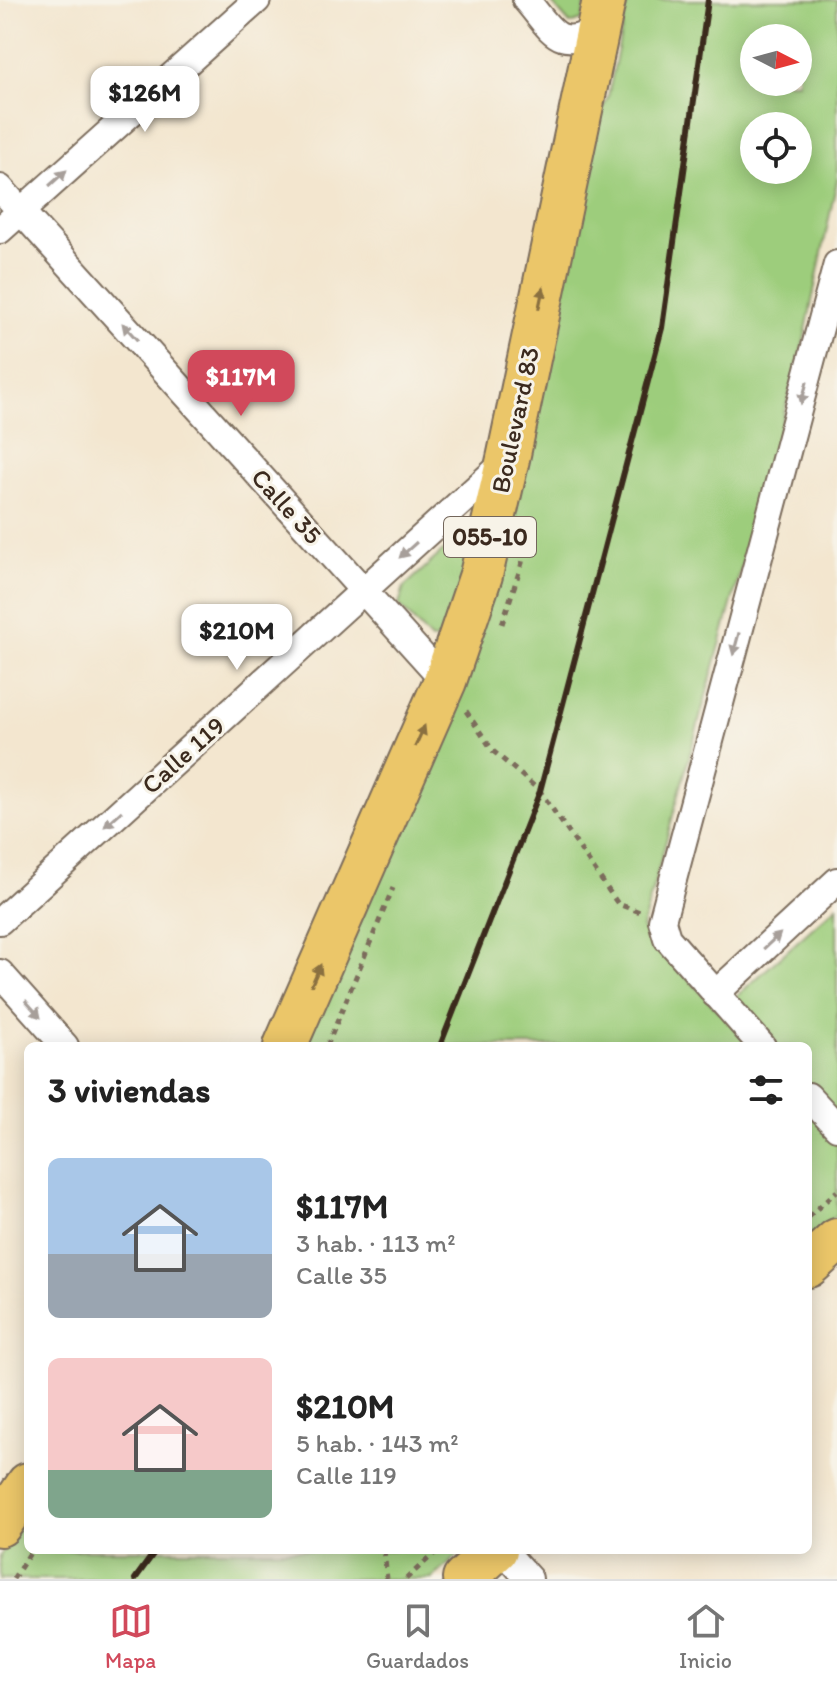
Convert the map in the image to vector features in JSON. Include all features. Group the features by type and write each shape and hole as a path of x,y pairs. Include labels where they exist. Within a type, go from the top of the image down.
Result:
{"main road":[{"name":"Boulevard 83","path":"287,1042 445,681 481,575 602,14"},
{"path":"812,1262 837,1240"},
{"path":"0,1525 24,1490"},
{"path":"464,1579 492,1554"}],"street":[{"path":"0,230 257,0"},
{"path":"526,0 558,36 568,40 581,39 602,14"},
{"name":"Calle 35","path":"0,188 445,681"},
{"path":"758,1042 667,938 662,921 837,264"},
{"path":"819,336 837,356"},
{"name":"Calle 119","path":"0,921 508,459"},
{"path":"715,994 837,881"},
{"path":"0,973 61,1042"},
{"path":"812,1100 837,1127"},
{"path":"507,1554 529,1579"}],"path":[{"path":"445,681 493,751 540,791 618,904 662,921"},
{"path":"812,1213 837,1191"},
{"path":"13,1579 29,1554"},
{"path":"384,1554 387,1579"},
{"path":"406,1579 434,1554"}],"green space":[{"path":"549,0 586,0 582,20 570,24"},
{"path":"628,0 837,0 837,180 804,340 642,928 719,1012 837,906 837,1214 812,1236 812,1042 305,1042 440,740 584,148 608,97"},
{"path":"454,541 466,542 471,552 448,638 431,640 399,605 404,587"},
{"path":"24,1520 24,1554 460,1554 432,1579 0,1579 0,1556"}],"railway":[{"path":"442,1042 540,791 662,328 708,0"},
{"path":"135,1579 153,1554"}]}
